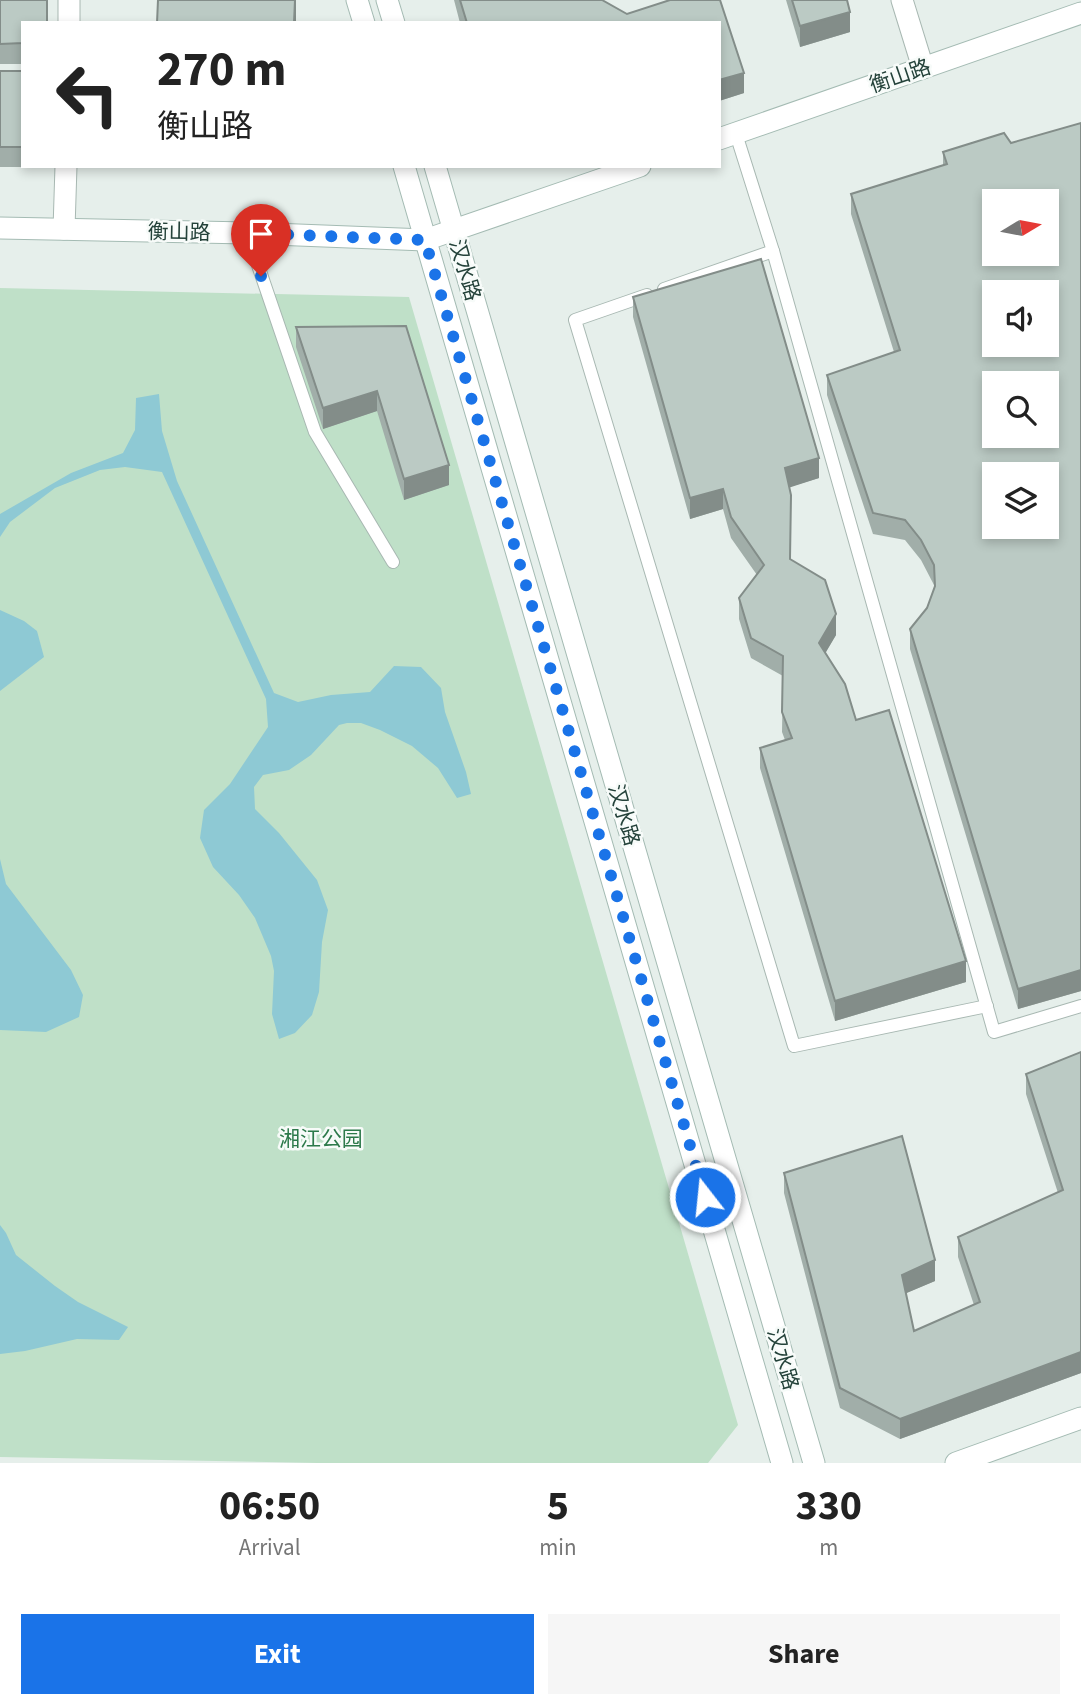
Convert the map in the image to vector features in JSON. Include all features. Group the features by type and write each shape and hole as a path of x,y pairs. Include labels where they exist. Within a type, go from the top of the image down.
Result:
{"main road":[{"path":"69,0 69,21"},
{"path":"357,0 363,21"},
{"path":"387,0 393,21"},
{"path":"902,0 923,68"},
{"name":"衡山路","path":"728,136 1081,13"},
{"path":"64,229 66,168"},
{"name":"汉水路","path":"405,168 782,1463"},
{"name":"汉水路","path":"436,168 814,1463"},
{"name":"衡山路","path":"0,228 425,240 634,168"},
{"path":"956,1463 1081,1418"}],"lane":[{"path":"728,136 773,251 994,1032 1081,1006"},
{"path":"247,233 315,432 393,562"},
{"path":"773,251 575,320 794,1046 987,1006"}],"green space":[{"name":"湘江公园","path":"0,288 409,297 738,1425 708,1463 317,1463 0,1457"}],"water":[{"path":"159,394 162,431 177,481 274,693 298,702 331,695 370,692 394,666 421,667 441,688 445,712 471,794 457,798 438,768 412,746 361,723 339,725 311,755 289,770 263,775 254,787 255,809 279,833 317,880 328,910 322,942 319,992 312,1015 295,1033 279,1039 272,1014 274,971 271,956 255,918 239,895 213,867 200,838 204,810 230,784 268,727 266,699 162,472 125,467 100,470 55,488 10,522 0,537 0,514 71,473 123,453 135,430 136,398"},
{"path":"0,610 24,621 37,631 44,657 0,691"},
{"path":"0,859 6,884 71,970 83,995 79,1017 46,1032 0,1030"},
{"path":"0,1225 16,1255 78,1302 128,1327 119,1340 77,1339 0,1354"}],"building":[{"path":"0,0 47,0 47,21 21,21 21,43 0,44"},
{"path":"158,0 295,0 294,21 157,21"},
{"path":"460,0 602,0 627,14 670,0 720,0 744,73 721,79 721,21 466,21"},
{"path":"792,0 847,0 850,12 800,26"},
{"path":"0,71 21,71 21,147 0,147"},
{"path":"1081,123 1081,970 1018,989 910,629 927,608 935,586 934,565 921,540 905,520 873,513 827,375 900,350 851,194 947,164 943,152 1004,133 1011,143"},
{"path":"761,259 819,458 785,468 791,495 790,559 825,580 836,614 819,643 845,684 856,720 889,710 966,961 835,1001 760,748 792,738 782,712 783,656 751,638 739,598 764,565 731,517 723,489 690,498 633,297"},
{"path":"406,326 449,465 404,479 377,391 323,408 296,327"},
{"path":"1081,1052 1081,1352 900,1419 840,1388 784,1173 902,1136 935,1260 902,1275 914,1331 980,1302 958,1237 1063,1190 1026,1074"}],"route":[{"path":"261,276 247,233 425,240 705,1197"}]}
